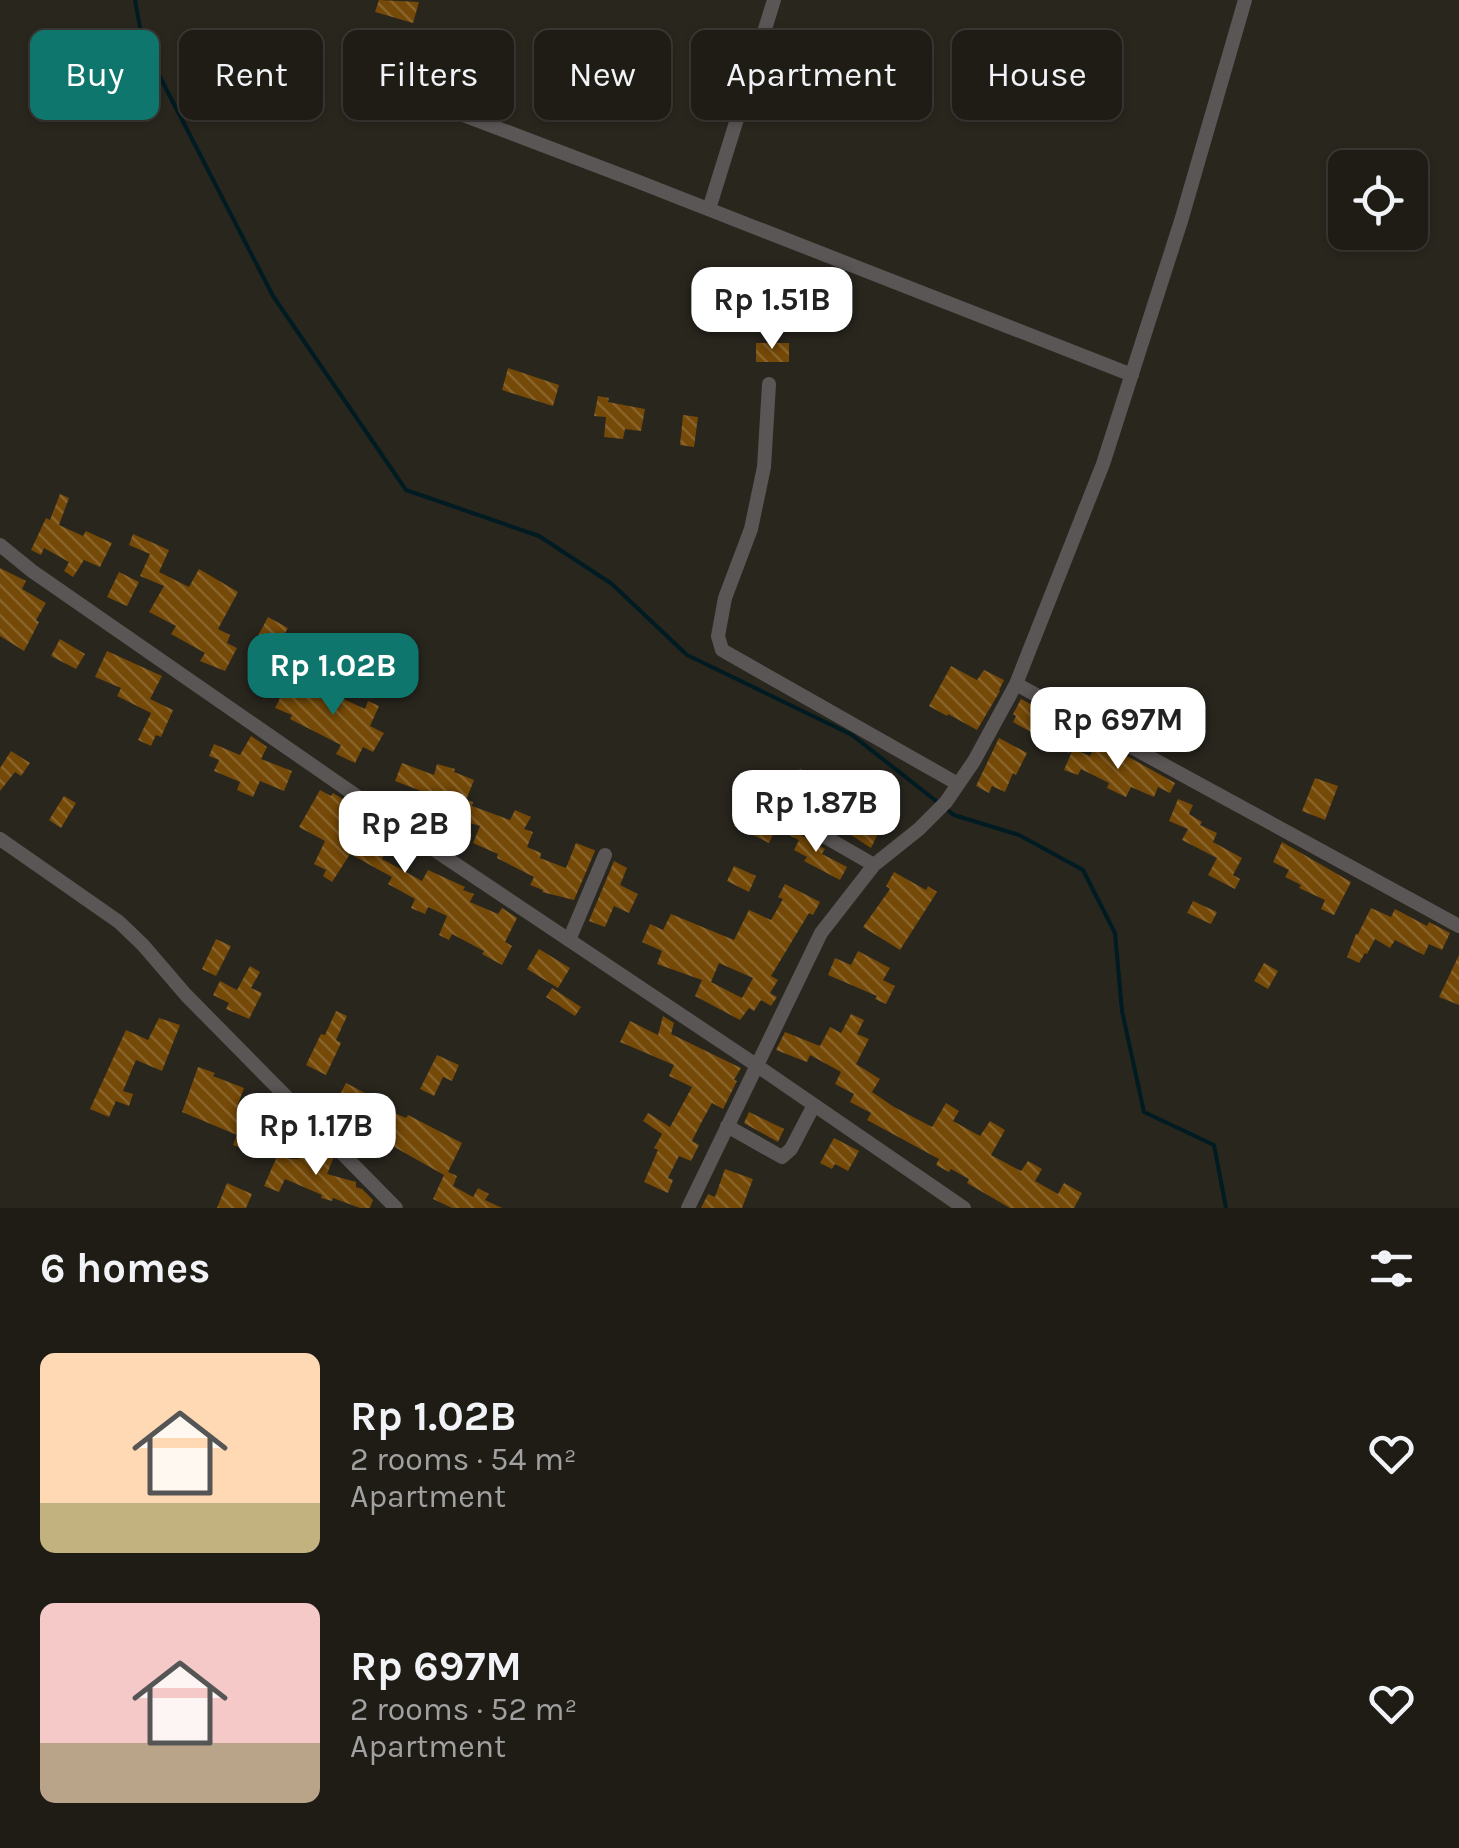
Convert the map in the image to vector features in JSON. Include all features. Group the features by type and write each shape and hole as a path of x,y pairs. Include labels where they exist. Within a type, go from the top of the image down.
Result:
{"street":[{"path":"709,209 774,0"},
{"path":"688,1208 821,934 874,865 920,830 942,806 974,761 1016,684 1103,464 1246,0"},
{"path":"475,120 1132,375"},
{"path":"769,384 764,467 751,529 725,598 718,636 722,650 958,784"},
{"path":"0,546 436,851 964,1208"},
{"path":"1016,684 1459,926"},
{"path":"770,805 874,865"},
{"path":"0,838 119,922 396,1208"},
{"path":"570,940 605,855"},
{"path":"727,1126 782,1157 791,1149 814,1105"}],"building":[{"path":"379,0 419,2 413,23 375,12"},
{"path":"756,343 789,343 789,362 756,362"},
{"path":"508,368 559,385 553,406 502,390"},
{"path":"598,396 609,398 608,402 645,409 641,431 625,429 623,439 604,437 606,417 594,416"},
{"path":"683,415 698,417 694,447 680,445"},
{"path":"60,494 69,498 59,525 83,536 86,531 112,543 100,567 84,560 73,577 64,571 69,562 44,548 41,555 31,550 46,518 50,520"},
{"path":"133,534 169,550 159,572 189,587 199,569 238,592 218,629 230,635 227,643 237,648 225,671 200,661 205,653 171,634 176,626 149,612 164,586 140,576 150,554 129,545"},
{"path":"0,568 26,581 22,589 46,603 24,651 0,636"},
{"path":"119,572 139,582 127,606 107,597"},
{"path":"268,617 288,628 276,648 257,638"},
{"path":"60,639 85,654 76,669 51,656"},
{"path":"107,651 162,676 150,699 173,710 161,737 156,735 151,746 138,740 151,713 117,696 121,688 95,677"},
{"path":"951,666 977,680 984,670 1004,680 977,730 929,706"},
{"path":"288,682 306,690 309,683 365,709 368,701 379,706 370,726 384,733 373,752 363,747 355,763 336,754 341,745 275,708"},
{"path":"1021,699 1045,712 1041,720 1075,736 1069,753 1013,722"},
{"path":"251,736 267,747 261,759 292,771 284,791 260,781 253,797 237,790 240,782 214,771 219,760 209,756 214,744 240,755"},
{"path":"999,738 1027,753 1005,792 992,786 989,793 976,786"},
{"path":"1096,745 1123,758 1125,755 1175,783 1170,793 1158,787 1154,797 1131,787 1126,797 1081,769 1078,775 1064,770 1073,749 1090,756"},
{"path":"11,751 30,763 21,776 15,772 0,791 0,768"},
{"path":"402,763 434,775 437,764 455,769 454,772 474,780 466,800 473,802 472,806 510,820 515,810 531,817 524,829 533,832 527,847 541,853 540,858 566,868 576,843 594,850 574,900 542,892 530,885 534,877 473,843 480,826 424,809 429,794 395,781"},
{"path":"800,769 841,784 845,775 857,779 856,783 880,793 876,804 900,816 891,826 884,821 871,848 784,799"},
{"path":"1315,778 1338,786 1325,820 1302,811"},
{"path":"741,788 762,798 758,818 776,828 769,843 734,826 745,804 736,799"},
{"path":"320,790 331,796 333,793 349,803 346,808 395,835 382,859 422,881 428,870 465,887 463,890 474,894 470,902 498,914 502,908 517,918 505,942 512,946 502,965 452,934 449,940 439,935 447,916 428,907 425,914 411,908 415,899 388,884 392,877 350,854 332,882 323,876 326,870 314,864 325,841 299,827"},
{"path":"64,796 76,803 61,828 49,820"},
{"path":"1178,799 1193,805 1189,814 1217,833 1213,842 1242,858 1233,875 1240,879 1235,889 1208,875 1217,858 1182,840 1188,829 1169,821"},
{"path":"784,825 825,849 822,854 847,867 840,880 804,861 807,857 794,850 799,840 781,831"},
{"path":"1282,842 1351,882 1334,915 1321,909 1325,900 1299,888 1301,885 1285,877 1289,870 1273,862"},
{"path":"614,861 627,868 620,885 638,894 629,913 614,906 605,927 589,921"},
{"path":"734,866 756,876 749,892 727,881"},
{"path":"894,872 937,892 900,950 863,927 890,889 886,886"},
{"path":"785,884 820,902 813,915 809,913 771,976 778,980 770,993 777,997 771,1006 761,1000 754,1011 749,1008 740,1020 695,996 702,980 657,964 662,951 642,942 650,924 663,930 671,914 734,940 749,910 771,920 783,899 778,897","holes":["719,963 753,978 742,998 711,982"]},
{"path":"1193,901 1217,912 1211,924 1187,913"},
{"path":"1371,908 1391,917 1395,909 1450,933 1442,950 1429,944 1424,955 1395,940 1390,948 1375,939 1359,963 1347,957"},
{"path":"216,939 231,946 216,976 202,969"},
{"path":"539,949 570,968 558,988 527,969"},
{"path":"858,951 890,968 883,980 895,986 886,1004 875,999 877,996 828,975 835,958 851,965"},
{"path":"1459,955 1459,1005 1439,997"},
{"path":"1264,963 1278,971 1268,989 1254,981"},
{"path":"250,966 260,972 251,988 262,993 249,1019 226,1009 229,1003 213,995 220,981 237,990"},
{"path":"552,988 581,1007 575,1016 546,997"},
{"path":"336,1011 347,1016 336,1040 341,1043 326,1075 306,1065"},
{"path":"851,1014 864,1020 857,1034 869,1039 856,1064 880,1079 872,1092 932,1127 946,1103 959,1111 953,1121 980,1136 990,1121 1005,1130 991,1155 1021,1171 1028,1161 1042,1169 1035,1181 1058,1194 1064,1183 1082,1193 1074,1208 1010,1208 967,1183 969,1179 936,1165 939,1159 867,1120 871,1113 850,1102 854,1094 835,1084 841,1072 810,1055 807,1062 776,1050 785,1032 820,1046 830,1027 841,1033"},
{"path":"663,1016 674,1023 671,1034 741,1068 723,1109 712,1103 701,1123 692,1141 699,1145 691,1161 679,1156 668,1178 673,1180 668,1193 644,1182 662,1134 643,1121 648,1113 670,1127 692,1087 669,1076 674,1065 620,1042 630,1021 658,1035"},
{"path":"159,1018 180,1025 162,1071 136,1060 123,1091 133,1094 129,1106 116,1101 109,1117 90,1109 126,1030 148,1040"},
{"path":"437,1055 459,1065 452,1081 443,1077 434,1096 420,1089"},
{"path":"198,1067 244,1088 238,1104 269,1117 260,1140 271,1145 265,1158 233,1145 237,1135 182,1112"},
{"path":"346,1083 388,1105 386,1109 406,1118 408,1115 462,1143 448,1172 457,1176 453,1186 473,1197 478,1188 489,1194 485,1200 502,1208 452,1208 433,1199 444,1175 382,1140 383,1137 347,1125 352,1115 334,1106"},
{"path":"749,1112 784,1129 778,1142 744,1123"},
{"path":"834,1138 859,1151 848,1171 835,1164 832,1169 820,1163"},
{"path":"306,1143 333,1159 327,1174 356,1182 356,1187 373,1200 370,1208 321,1198 322,1195 285,1179 279,1192 264,1186 278,1154 299,1159"},
{"path":"725,1169 753,1179 742,1208 701,1208 708,1194 715,1197"},
{"path":"227,1183 252,1194 246,1208 217,1208"}],"waterway":[{"path":"135,0 143,44 273,296 406,490 539,536 612,584 687,655 852,735 954,815 1019,835 1083,870 1115,933 1122,1011 1144,1112 1214,1145 1226,1208"}]}
